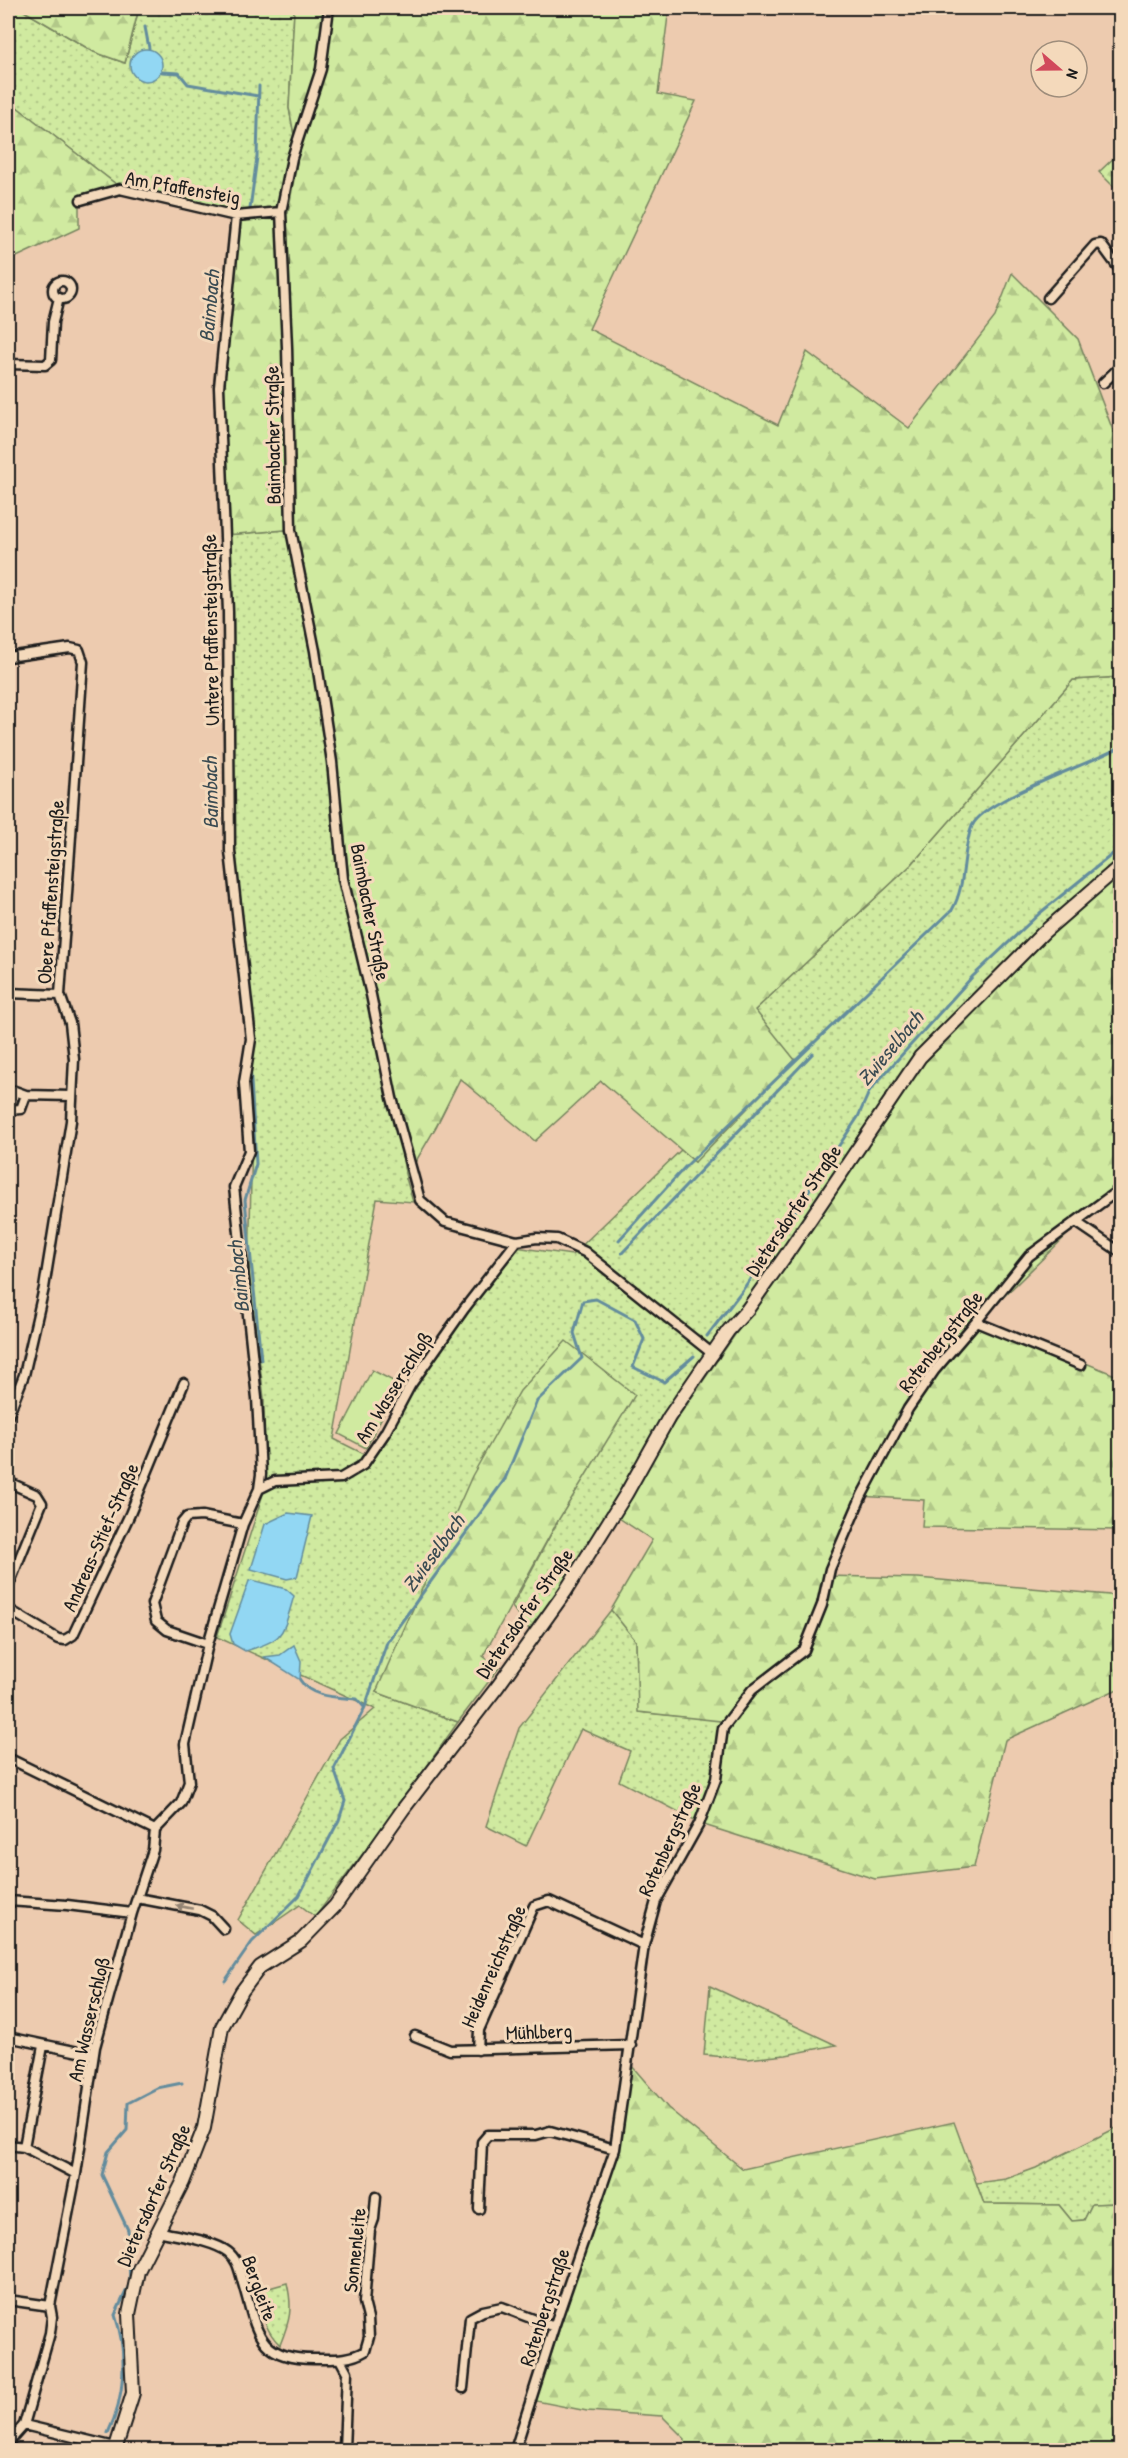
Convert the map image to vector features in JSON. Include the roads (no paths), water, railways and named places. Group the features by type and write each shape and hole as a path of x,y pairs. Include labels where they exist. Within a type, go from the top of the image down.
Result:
{"street":[{"name":"Baimbacher Straße","path":"329,8 321,69 292,158 281,212 291,530 315,651 332,762 344,879 372,995 392,1098 420,1200 446,1222 517,1241 537,1238 557,1239 585,1252 714,1355"},
{"name":"Am Pfaffensteig","path":"81,200 120,189 236,216 281,212"},
{"name":"Untere Pfaffensteigstraße","path":"236,216 219,387 228,612 230,851 251,1039 244,1083 249,1151 234,1187 257,1398 261,1474 259,1489"},
{"path":"1048,298 1095,245 1101,244 1120,270"},
{"path":"8,364 45,365 51,360 53,322 59,298"},
{"path":"1102,383 1120,367"},
{"name":"Obere Pfaffensteigstraße","path":"8,657 70,648 79,650 83,662 60,995 70,1023 74,1059 71,1121 44,1288 24,1375 8,1416"},
{"name":"Dietersdorfer Straße","path":"115,2449 133,2393 129,2314 138,2271 183,2182 204,2128 222,2027 242,1991 261,1967 301,1941 334,1906 404,1808 498,1686 565,1592 626,1494 669,1417 714,1355 728,1331 747,1310 786,1256 920,1057 1043,933 1120,866"},
{"path":"8,993 60,995"},
{"path":"8,1110 21,1109 26,1095 71,1096"},
{"name":"Rotenbergstraße","path":"516,2449 554,2326 615,2149 644,1945 656,1901 699,1824 712,1788 723,1728 752,1690 804,1650 822,1605 830,1569 862,1495 908,1409 934,1371 1029,1256 1120,1189"},
{"path":"1076,1222 1120,1252"},
{"name":"Am Wasserschloß","path":"259,1489 275,1481 341,1478 363,1465 385,1433 410,1386 464,1309 517,1241"},
{"path":"976,1322 1081,1365"},
{"name":"Andreas-Stief-Straße","path":"8,1609 58,1638 65,1640 73,1635 130,1514 184,1383"},
{"path":"8,1482 37,1495 42,1503 8,1587"},
{"path":"8,1758 155,1830 181,1803 189,1782 185,1744 208,1644 243,1524 259,1489"},
{"path":"208,1644 167,1630 156,1621 152,1604 182,1523 187,1517 202,1516 243,1524"},
{"name":"Am Wasserschloß","path":"8,2443 24,2425 50,2333 52,2317 50,2306 76,2174 93,2055 132,1913 153,1850 155,1830"},
{"path":"138,1898 201,1910 212,1916 224,1929"},
{"path":"8,1901 132,1913"},
{"name":"Heidenreichstraße","path":"477,2050 479,2030 534,1906 549,1901 644,1945"},
{"name":"Mühlberg","path":"415,2036 450,2050 631,2045"},
{"path":"8,2037 93,2055"},
{"path":"24,2147 43,2046"},
{"path":"479,2209 482,2142 488,2135 536,2135 550,2131 615,2149"},
{"path":"8,2145 24,2147 76,2174"},
{"name":"Sonnenleite","path":"340,2359 357,2356 365,2350 369,2337 364,2302 370,2230 376,2197"},
{"name":"Bergleite","path":"158,2231 218,2247 228,2252 236,2261 257,2329 266,2346 279,2354 307,2359 340,2359"},
{"path":"8,2300 50,2306"},
{"path":"463,2388 470,2318 483,2311 502,2307 554,2326"},
{"path":"340,2359 347,2372 344,2451"},
{"path":"24,2425 115,2449"},
{"path":"516,2449 537,2451"}],"water":[{"path":"146,49 158,53 162,65 158,77 146,81 134,77 130,65 134,53"},
{"path":"288,1513 312,1516 297,1577 287,1579 251,1569 265,1524"},
{"path":"249,1581 286,1589 294,1596 280,1634 268,1643 245,1651 233,1644 230,1634"},
{"path":"294,1645 301,1661 300,1680 264,1657 280,1655"}],"waterway":[{"path":"145,27 149,48"},
{"path":"162,72 179,73 188,84 258,96"},
{"name":"Baimbach","path":"250,209 257,157 259,86"},
{"path":"619,1240 685,1167 952,910 960,890 966,847 972,826 981,815 1016,793 1120,747"},
{"name":"Baimbach","path":"226,806 226,852 247,1042"},
{"name":"Zwieselbach","path":"707,1336 744,1288 858,1117 870,1090 973,976 1040,913 1120,848"},
{"path":"622,1253 813,1053"},
{"name":"Baimbach","path":"250,1063 256,1164 245,1200 261,1360"},
{"name":"Zwieselbach","path":"225,1981 252,1942 299,1896 339,1820 345,1801 334,1769 365,1707 387,1642 505,1479 537,1401 582,1358 574,1333 583,1301 596,1299 635,1320 644,1339 633,1367 664,1382 694,1356"},
{"name":"Baimbach","path":"300,1680 305,1686 318,1693 357,1699 364,1707"},
{"name":"Zwieselbach","path":"108,2433 118,2405 123,2375 122,2344 115,2315 130,2283 128,2230 102,2175 108,2152 127,2130 128,2103 157,2088 182,2083"}]}
